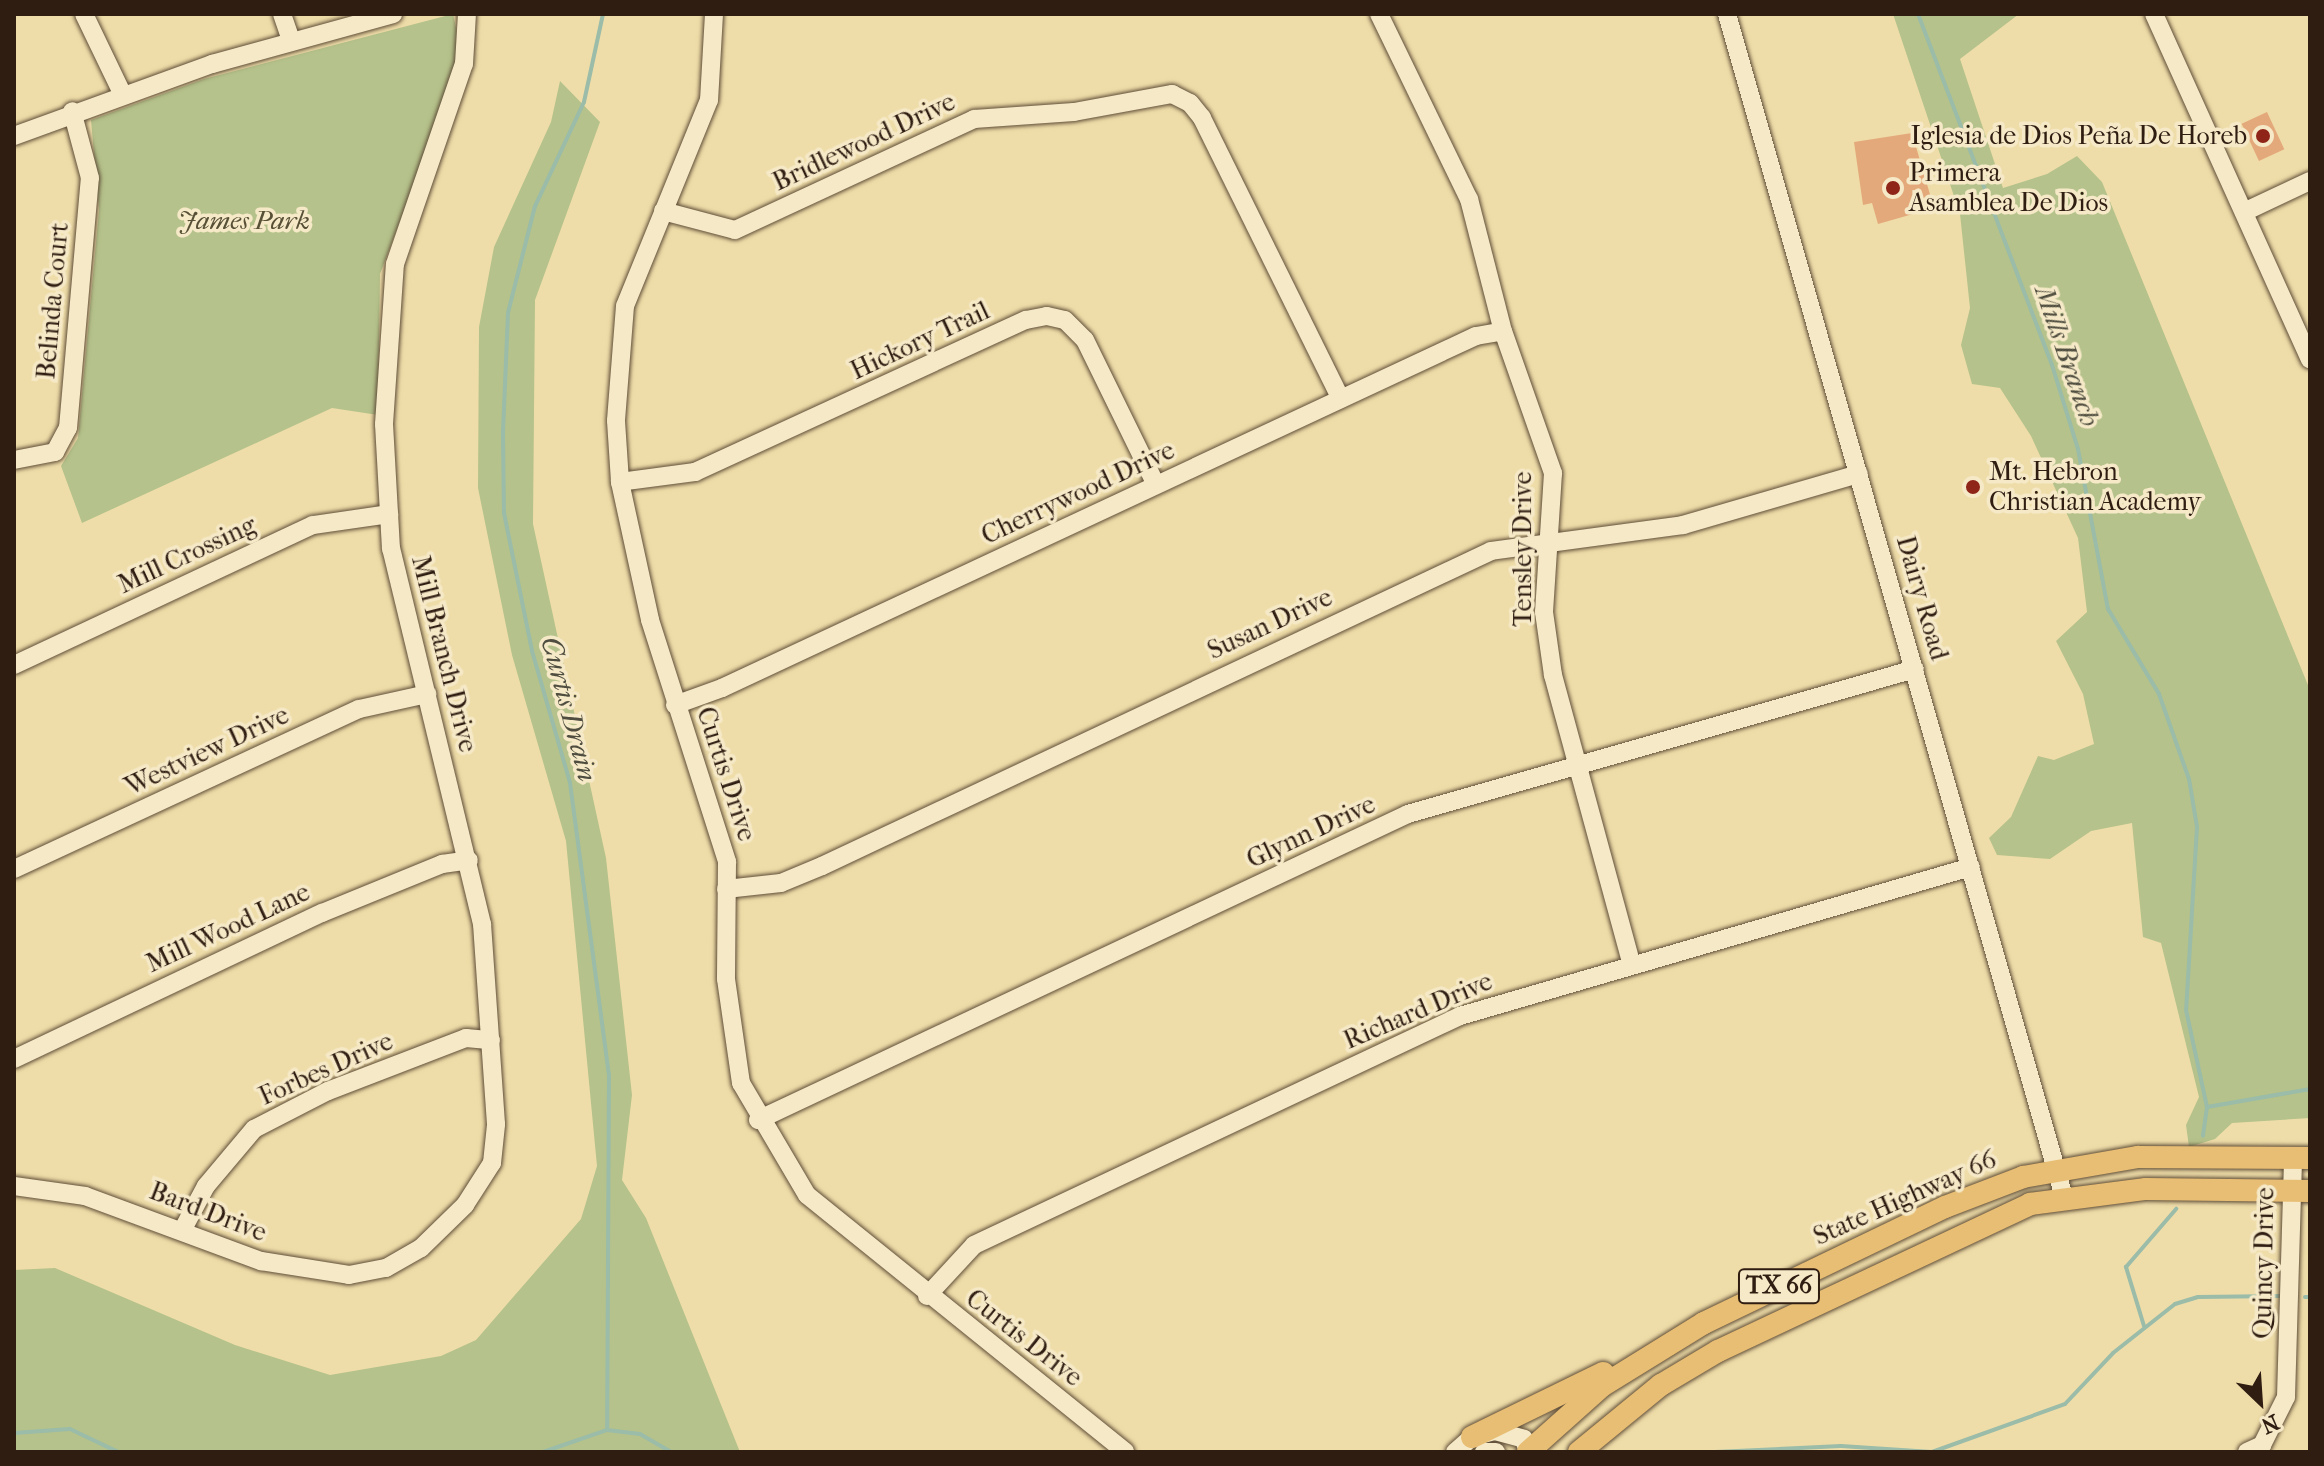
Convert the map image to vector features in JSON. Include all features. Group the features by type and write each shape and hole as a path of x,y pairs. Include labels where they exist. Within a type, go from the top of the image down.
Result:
{"main road":[{"name":"State Highway 66","path":"1528,1452 1602,1386 1684,1335 1945,1207 2057,1167 2138,1157 2301,1157"},
{"name":"TX 66","path":"1579,1452 1661,1385 1718,1351 1992,1220 2064,1197 2146,1189 2301,1191"},
{"path":"1478,1444 1684,1335"}],"street":[{"path":"84,14 122,93"},
{"path":"282,14 291,40"},
{"path":"14,136 122,93 291,40 393,14"},
{"name":"Mill Branch Drive","path":"386,1268 421,1248 465,1205 492,1163 491,1040 482,924 469,860 391,549 384,424 395,264 464,64 467,14"},
{"name":"Curtis Drive","path":"714,14 709,100 625,306 616,421 620,482 675,705 721,833 732,1034 741,1083 758,1120 807,1195 927,1296 1125,1452"},
{"name":"Tensley Drive","path":"1379,14 1469,199 1503,331 1553,473 1544,612 1575,765 1631,963"},
{"name":"Dairy Road","path":"1727,14 2064,1197"},
{"path":"2158,15 2310,359"},
{"name":"Bridlewood Drive","path":"663,211 735,230 974,119 1074,112 1172,94 1190,103 1202,118 1341,399"},
{"name":"Belinda Court","path":"14,460 55,452 68,428 90,178 72,111"},
{"path":"2244,212 2310,181"},
{"name":"Hickory Trail","path":"620,482 695,472 1026,320 1047,316 1065,320 1085,340 1156,485"},
{"name":"Cherrywood Drive","path":"675,705 1476,336 1503,331"},
{"name":"Susan Drive","path":"726,889 781,883 822,866 1432,576 1491,551 1551,540 1683,525 1859,474"},
{"name":"Mill Crossing","path":"14,665 313,525 389,514"},
{"name":"Glynn Drive","path":"758,1120 1408,814 1915,669"},
{"name":"Westview Drive","path":"14,869 359,709 427,694"},
{"name":"Mill Wood Lane","path":"14,1059 322,913 442,864 469,860"},
{"name":"Richard Drive","path":"927,1296 961,1255 988,1239 1460,1016 1631,963 1971,867"},
{"name":"Forbes Drive","path":"183,1229 206,1186 254,1129 328,1091 453,1043 491,1040"},
{"name":"Quincy Drive","path":"2258,1450 2286,1397 2301,1157"},
{"name":"Bard Drive","path":"14,1186 85,1196 183,1229 261,1261 316,1273 386,1268"},
{"path":"1455,1452 1512,1434 1524,1439 1528,1452"},
{"path":"1478,1444 1496,1452"}],"green space":[{"name":"James Park","path":"453,14 460,46 455,75 380,274 378,415 332,408 82,523 61,466 78,438 99,210 91,120 204,79"},
{"path":"1893,14 2019,14 1960,59 2003,188 2047,174 2077,156 2102,182 2310,690 2310,1118 2232,1123 2215,1139 2189,1147 2186,1125 2199,1097 2161,943 2143,937 2132,823 2091,831 2050,859 1997,855 1989,838 2011,817 2038,756 2054,760 2094,744 2083,694 2056,641 2087,612 2078,538 2031,436 2000,388 1972,384 1961,345 1970,308 1960,214"},
{"path":"560,81 600,122 535,300 533,524 606,858 632,1095 622,1180 646,1218 740,1452 14,1452 14,1270 55,1268 235,1345 330,1375 441,1356 476,1340 581,1219 597,1166 566,841 512,655 478,488 479,327 494,247 551,122"}],"building":[{"name":"Iglesia de Dios Peña De Horeb","path":"2267,112 2284,149 2259,161 2242,124"},
{"name":"Primera Asamblea De Dios","path":"1912,133 1934,208 1878,224 1872,203 1863,205 1854,142"}],"waterway":[{"name":"Curtis Drain","path":"603,14 584,102 535,206 508,313 503,434 504,513 532,651 570,783 609,1075 607,1430"},
{"name":"Mills Branch","path":"1918,14 2052,365 2078,449 2108,609 2159,694 2189,779 2197,827 2186,1010 2207,1107 2203,1136"},
{"path":"2207,1107 2310,1089"},
{"name":"Mills Branch","path":"2144,1326 2126,1267 2176,1209"},
{"name":"Mills Branch","path":"1715,1452 1841,1446 1932,1452 2065,1404 2113,1353 2175,1304 2198,1297 2280,1296"},
{"name":"Mills Branch","path":"2305,1297 2310,1297"},
{"name":"Mills Branch","path":"14,1433 70,1429 118,1452"},
{"name":"Curtis Drain","path":"543,1452 607,1430 640,1434 671,1452"}],"place":[{"name":"Iglesia de Dios Peña De Horeb","path":"2263,136"},
{"name":"Primera Asamblea De Dios","path":"1893,188"},
{"name":"Mt. Hebron Christian Academy","path":"1973,487"}]}
